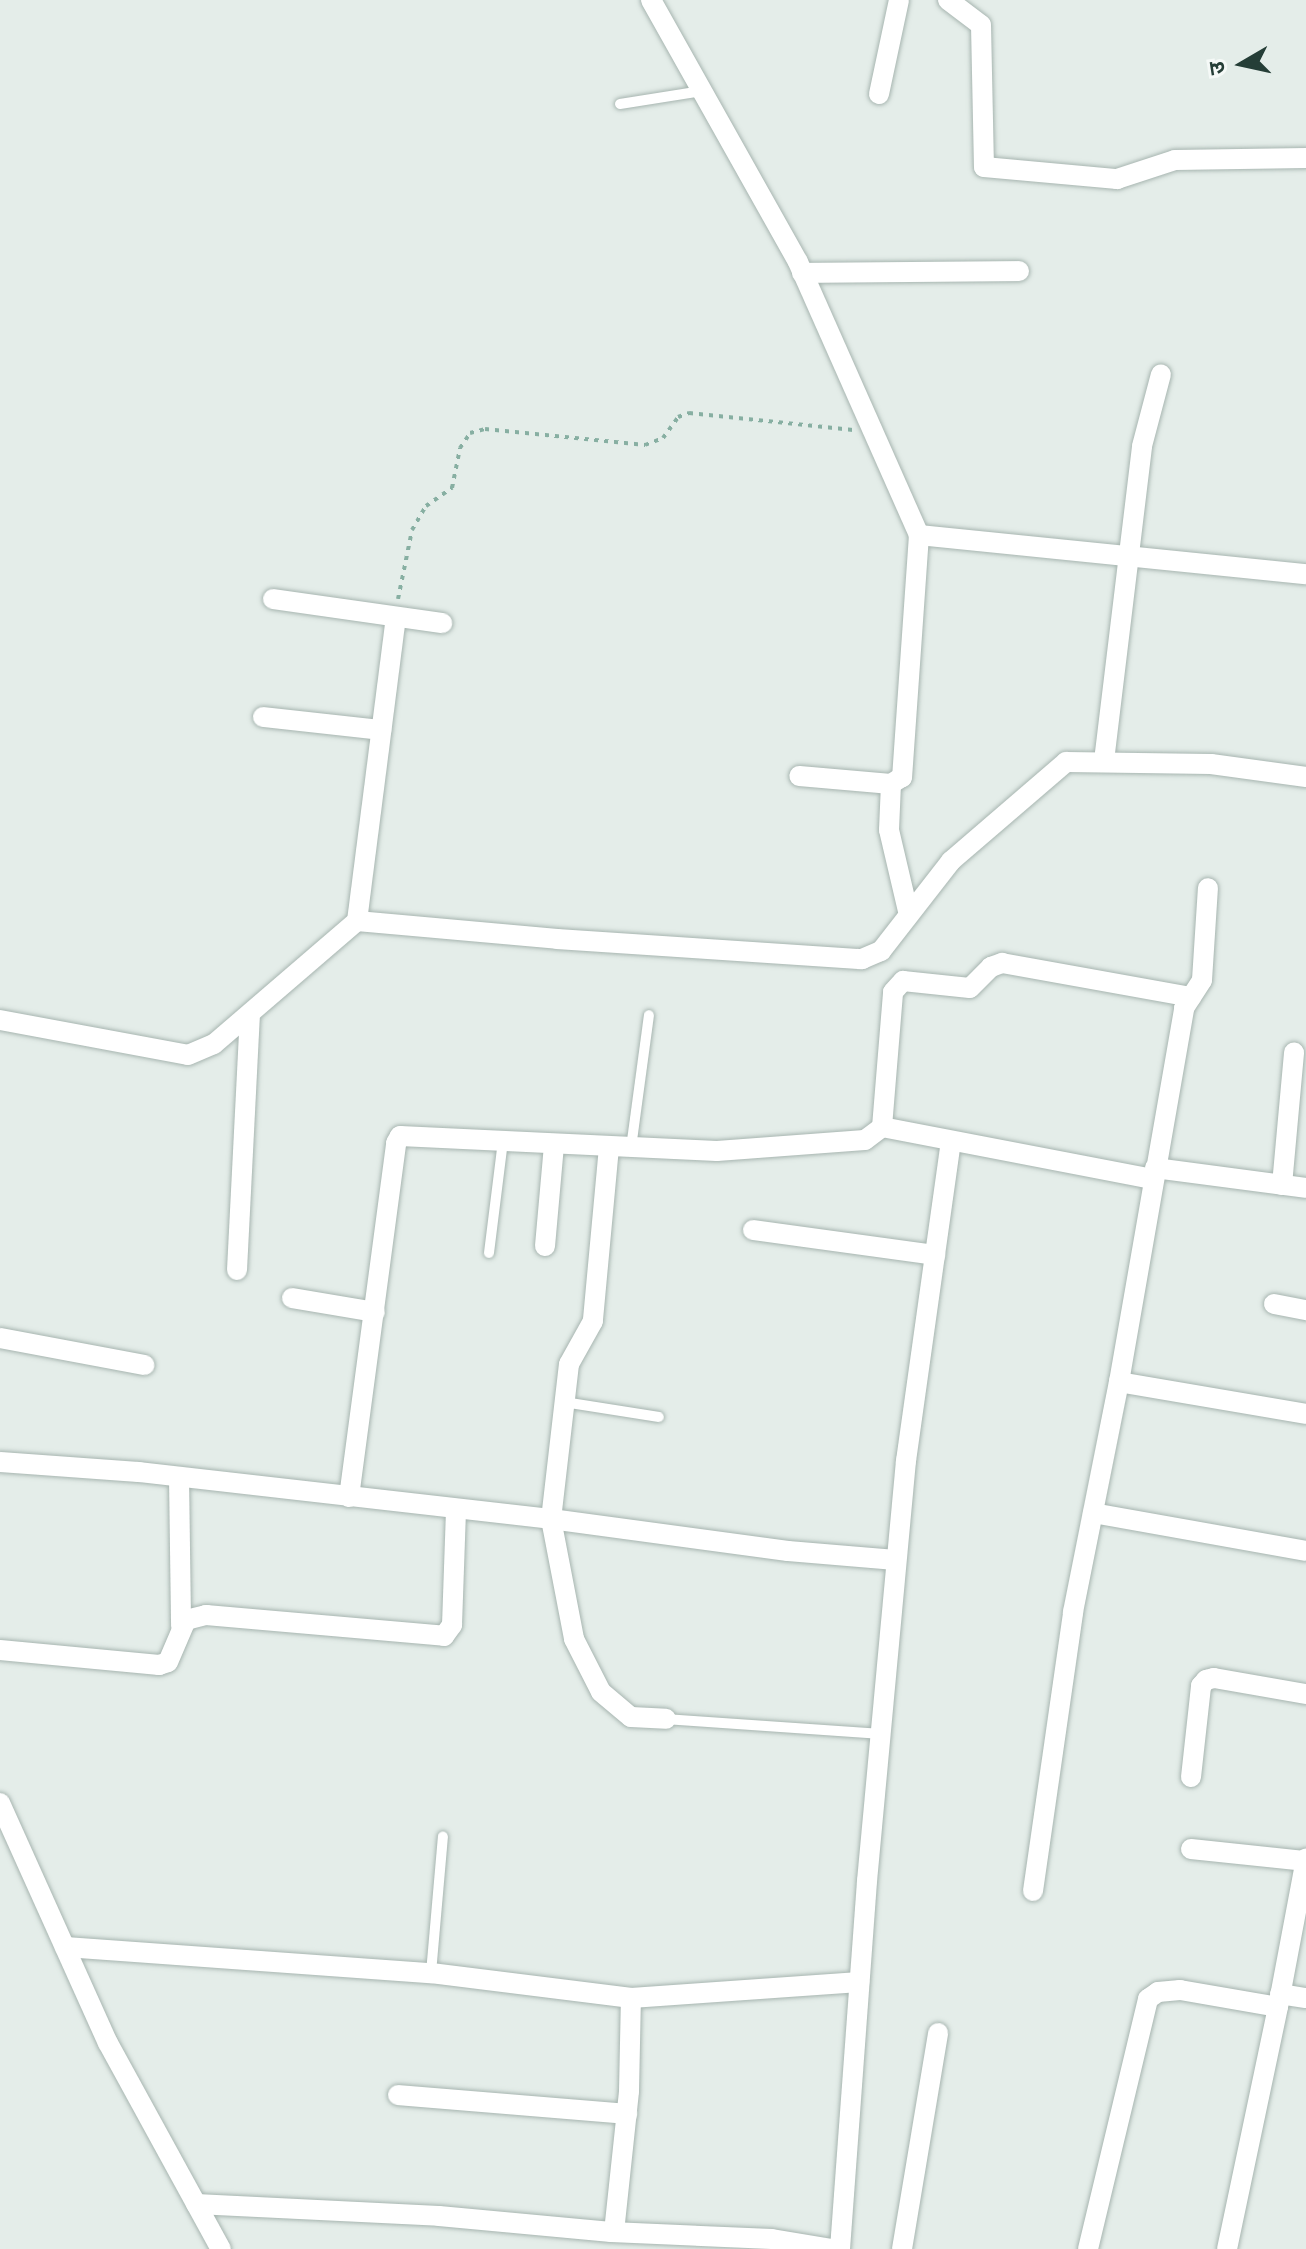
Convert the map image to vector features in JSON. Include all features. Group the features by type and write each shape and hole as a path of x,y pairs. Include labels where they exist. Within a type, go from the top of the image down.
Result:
{"street":[{"path":"675,0 654,6 802,273 919,535 902,777 891,784 799,776"},
{"path":"879,94 899,0"},
{"path":"948,0 981,25 984,167 1117,179 1175,160 1306,158"},
{"path":"802,273 1019,271"},
{"path":"1104,761 1142,446 1161,374"},
{"path":"919,535 1306,574"},
{"path":"273,599 442,623"},
{"path":"0,1020 188,1055 214,1044 357,921 396,617"},
{"path":"263,717 381,730"},
{"path":"357,921 557,939 862,959 877,954 951,861 1055,768 1066,762 1211,764 1306,777"},
{"path":"891,784 889,830 909,915"},
{"path":"1033,1891 1073,1612 1119,1382 1184,1008 1202,980 1208,888"},
{"path":"349,1497 396,1143 400,1136 717,1151 865,1140 882,1127 897,985 877,954"},
{"path":"897,985 903,981 970,988 991,967 1002,963 1191,997"},
{"path":"237,1270 250,1014"},
{"path":"1282,1185 1294,1053"},
{"path":"882,1127 1154,1174 1306,1188"},
{"path":"840,2249 859,1982 896,1560 906,1461 951,1141"},
{"path":"545,1246 554,1145"},
{"path":"609,1147 593,1321 570,1358 551,1519 574,1639 601,1692 631,1717 666,1719"},
{"path":"753,1230 935,1255"},
{"path":"292,1298 375,1312"},
{"path":"1274,1304 1306,1310"},
{"path":"0,1338 144,1365"},
{"path":"1119,1382 1306,1414"},
{"path":"0,1462 179,1477 551,1519 788,1551 896,1560"},
{"path":"0,1650 159,1665 168,1662 181,1626 179,1477"},
{"path":"181,1626 193,1616 206,1615 444,1636 452,1625 456,1509"},
{"path":"1093,1513 1306,1551"},
{"path":"1191,1777 1201,1686 1206,1680 1214,1678 1306,1694"},
{"path":"0,1803 108,2043 221,2249"},
{"path":"1191,1849 1306,1860 1227,2249"},
{"path":"65,1947 431,1973 631,1998 859,1982"},
{"path":"1088,2249 1148,1999 1158,1992 1180,1990 1279,2001 1306,1998"},
{"path":"611,2238 627,2114 631,1998"},
{"path":"902,2249 938,2033"},
{"path":"398,2095 627,2114"},
{"path":"196,2204 439,2216 611,2238 683,2242 772,2239 832,2249"}],"lane":[{"path":"620,104 702,91"},
{"path":"631,1148 649,1015"},
{"path":"489,1253 503,1141"},
{"path":"564,1402 659,1417"},
{"path":"666,1719 880,1734"},
{"path":"431,1973 443,1837"}],"path":[{"path":"396,617 412,530 426,506 452,488 460,448 470,433 485,429 645,445 663,438 678,417 689,413 873,433"}]}
